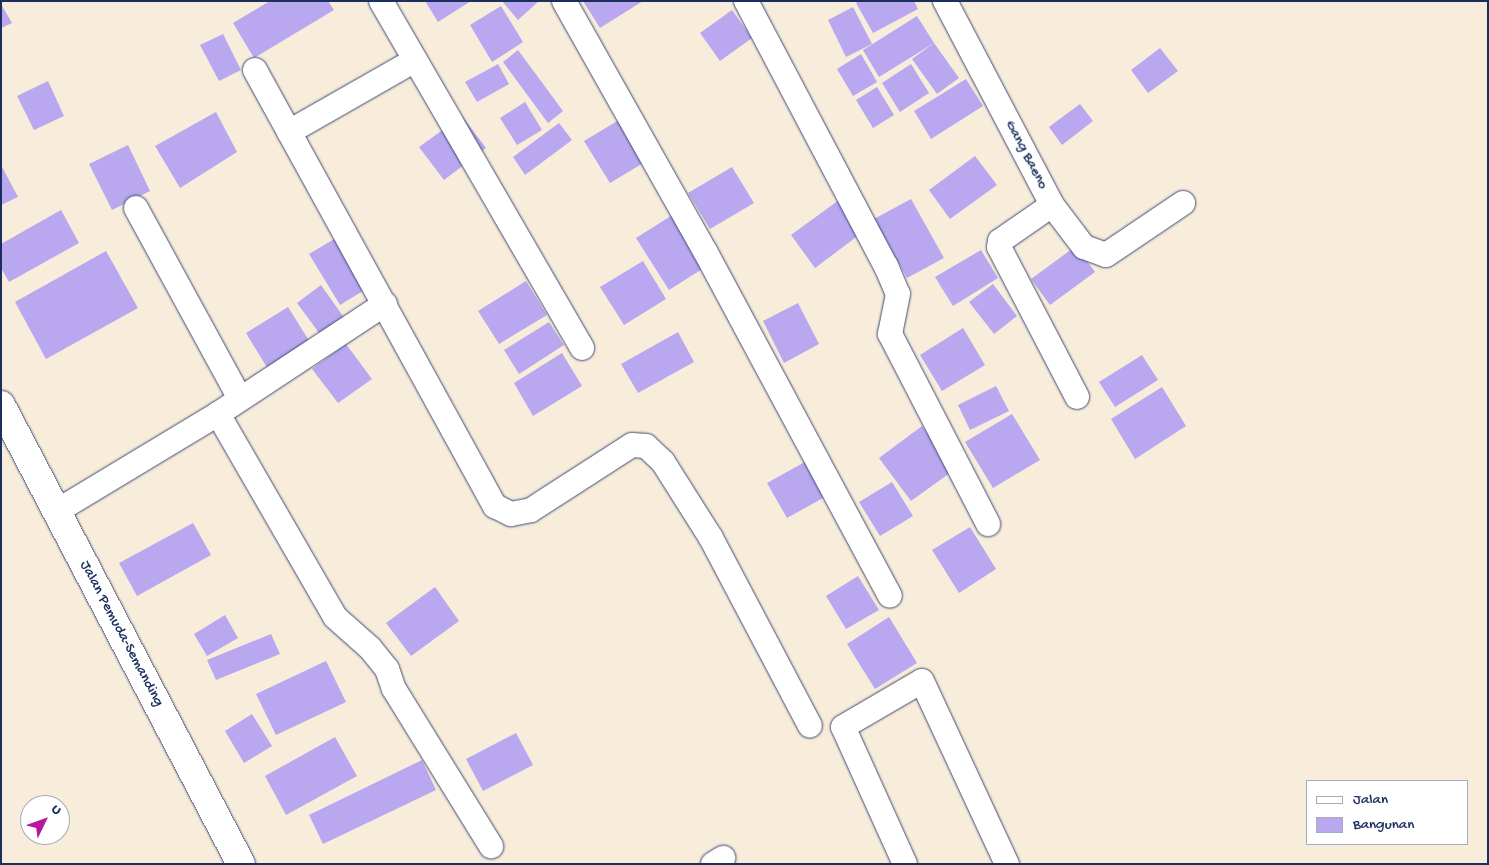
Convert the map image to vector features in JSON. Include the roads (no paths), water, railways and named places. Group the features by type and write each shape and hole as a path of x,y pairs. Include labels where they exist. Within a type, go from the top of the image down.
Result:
{"main road":[{"name":"Jalan Pemuda-Semanding","path":"1,405 241,864"}],"street":[{"path":"382,1 582,348"},
{"path":"564,1 704,251 890,596"},
{"path":"746,1 886,266 898,294 890,334 988,524"},
{"name":"Gang Baeno","path":"945,1 1052,205 1000,241 999,247 1077,397"},
{"path":"289,132 415,60"},
{"path":"255,70 495,506 511,514 531,510 632,445 646,446 663,462 711,538 810,726"},
{"path":"1052,205 1084,247 1106,254 1183,203"},
{"path":"136,208 240,399"},
{"path":"56,511 218,414 385,304"},
{"path":"218,414 334,617 370,648 387,669 394,689 492,846"},
{"path":"905,864 843,727 922,681 1007,864"}]}
